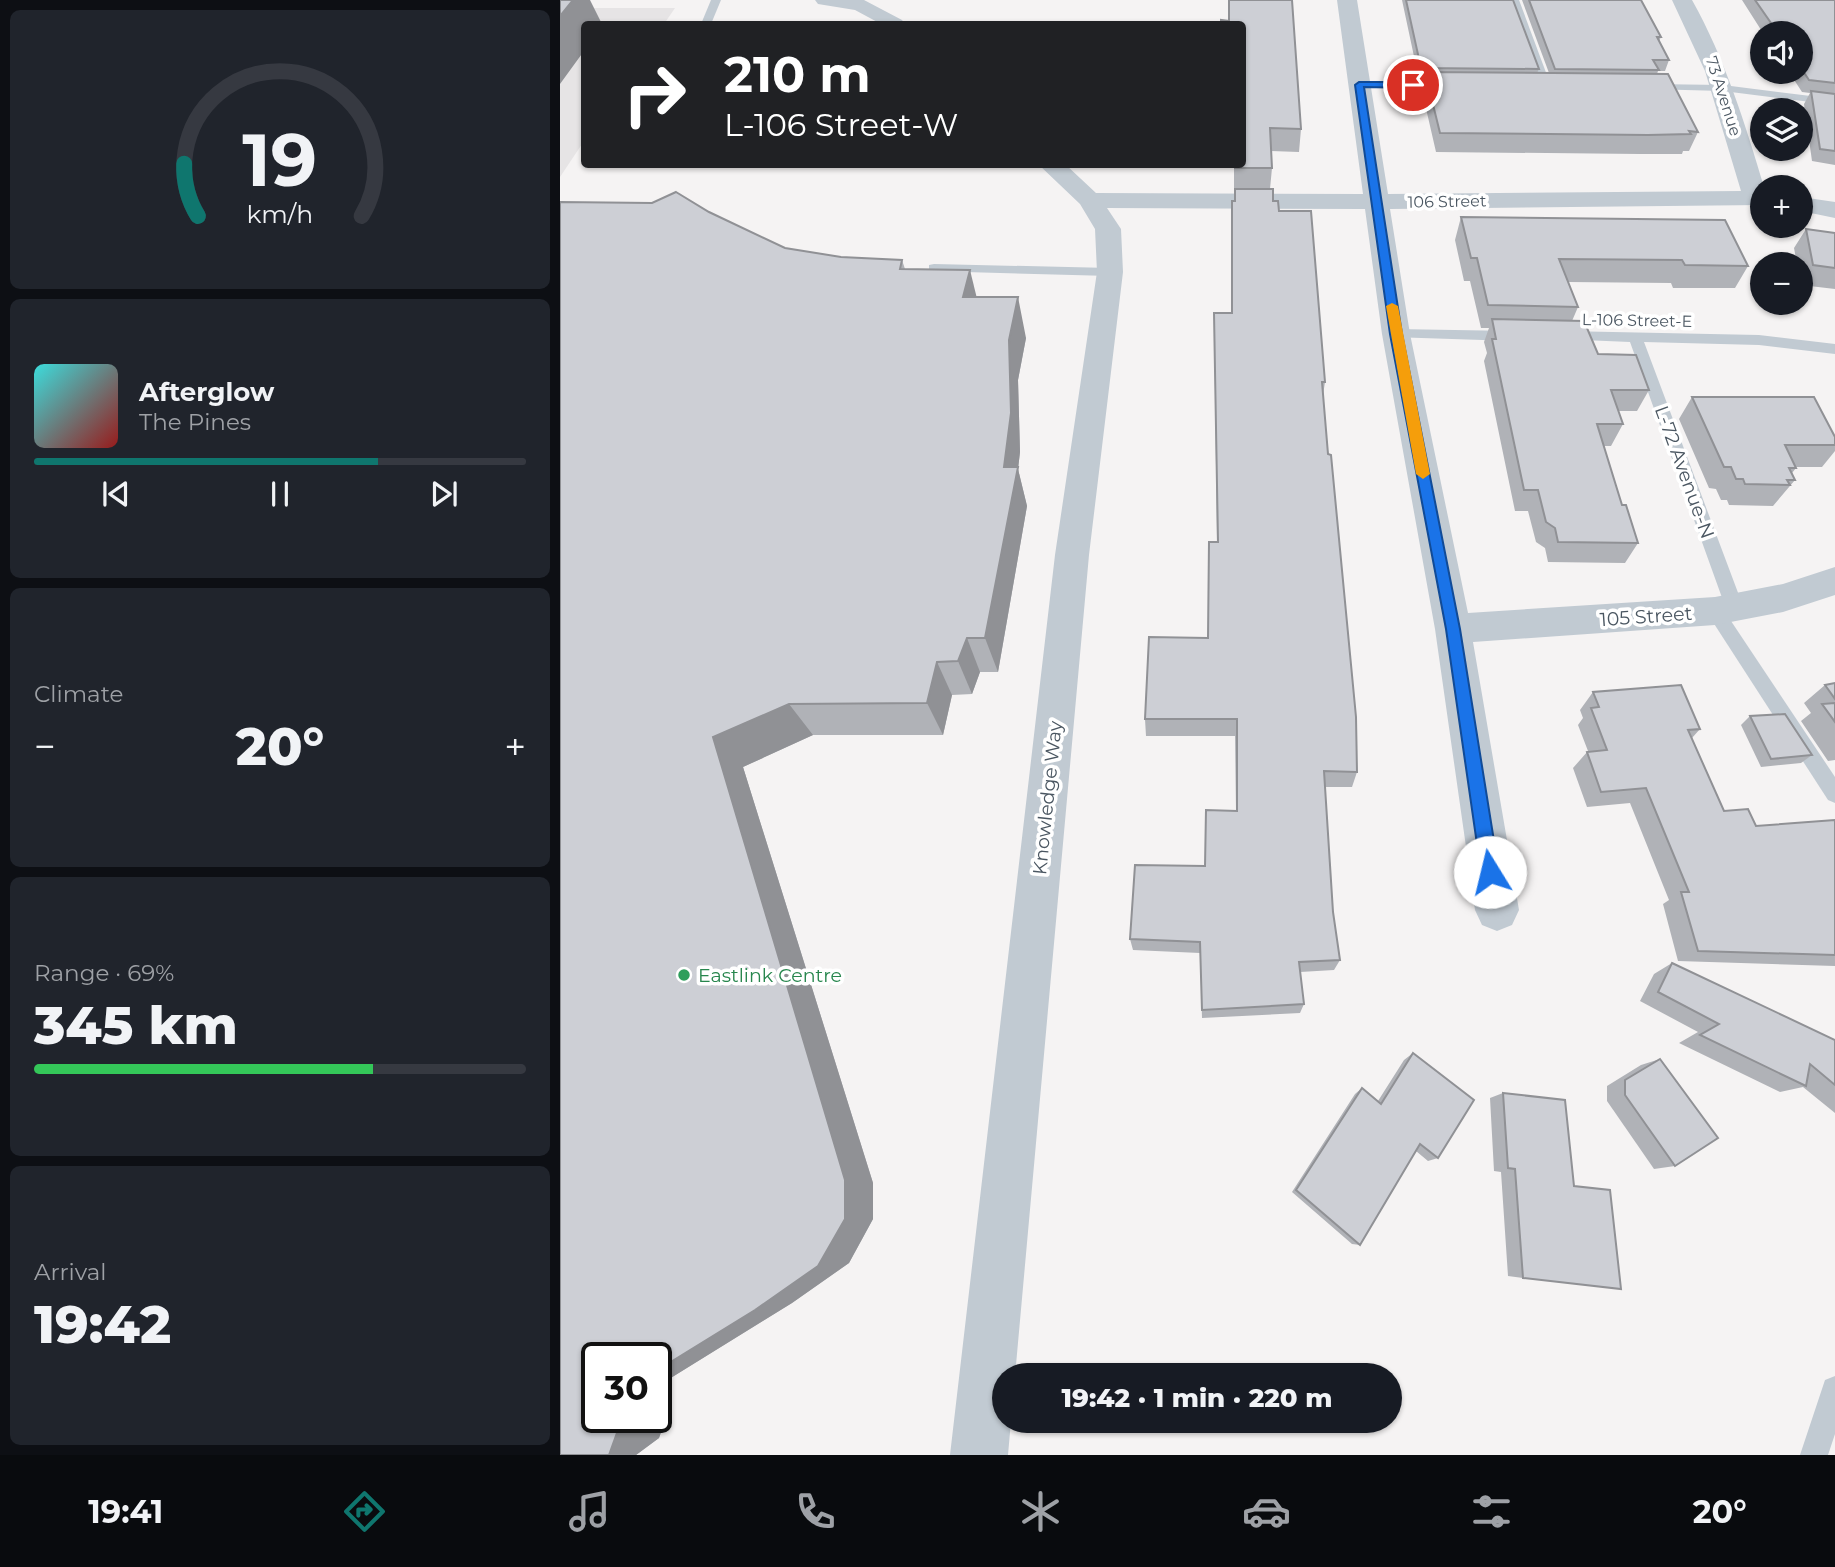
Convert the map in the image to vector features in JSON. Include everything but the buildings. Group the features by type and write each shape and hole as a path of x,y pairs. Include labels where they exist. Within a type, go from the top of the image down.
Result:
{"street":[{"path":"825,0 860,5 889,21"},
{"path":"1347,0 1396,334 1453,629 1497,910"},
{"name":"73 Avenue","path":"1682,0 1702,33 1751,175"},
{"name":"Knowledge Way","path":"979,1455 1072,555 1110,272 1108,229 1090,200 1054,168"},
{"name":"106 Street","path":"1090,200 1377,202 1750,197"},
{"path":"1813,206 1835,210"},
{"name":"105 Street","path":"1453,629 1725,609 1783,598 1835,581"}],"lane":[{"path":"707,21 716,0"},
{"path":"1514,0 1546,86"},
{"path":"1359,85 1466,86"},
{"path":"1533,86 1560,86"},
{"path":"1642,87 1723,88 1835,102"},
{"path":"934,268 1110,272"},
{"name":"L-106 Street-E","path":"1396,334 1759,340 1835,349"},
{"name":"L-72 Avenue-N","path":"1635,337 1725,609 1835,793"},
{"path":"1814,1455 1835,1390"}],"shaded area":[{"path":"560,8 675,8 666,21 581,21 581,146 560,177"}],"slow traffic":[{"path":"1392,306 1423,474"}],"place":[{"name":"Eastlink Centre","path":"684,975"}],"route":[{"path":"1413,85 1359,85 1396,334 1453,629 1490,872"}]}
